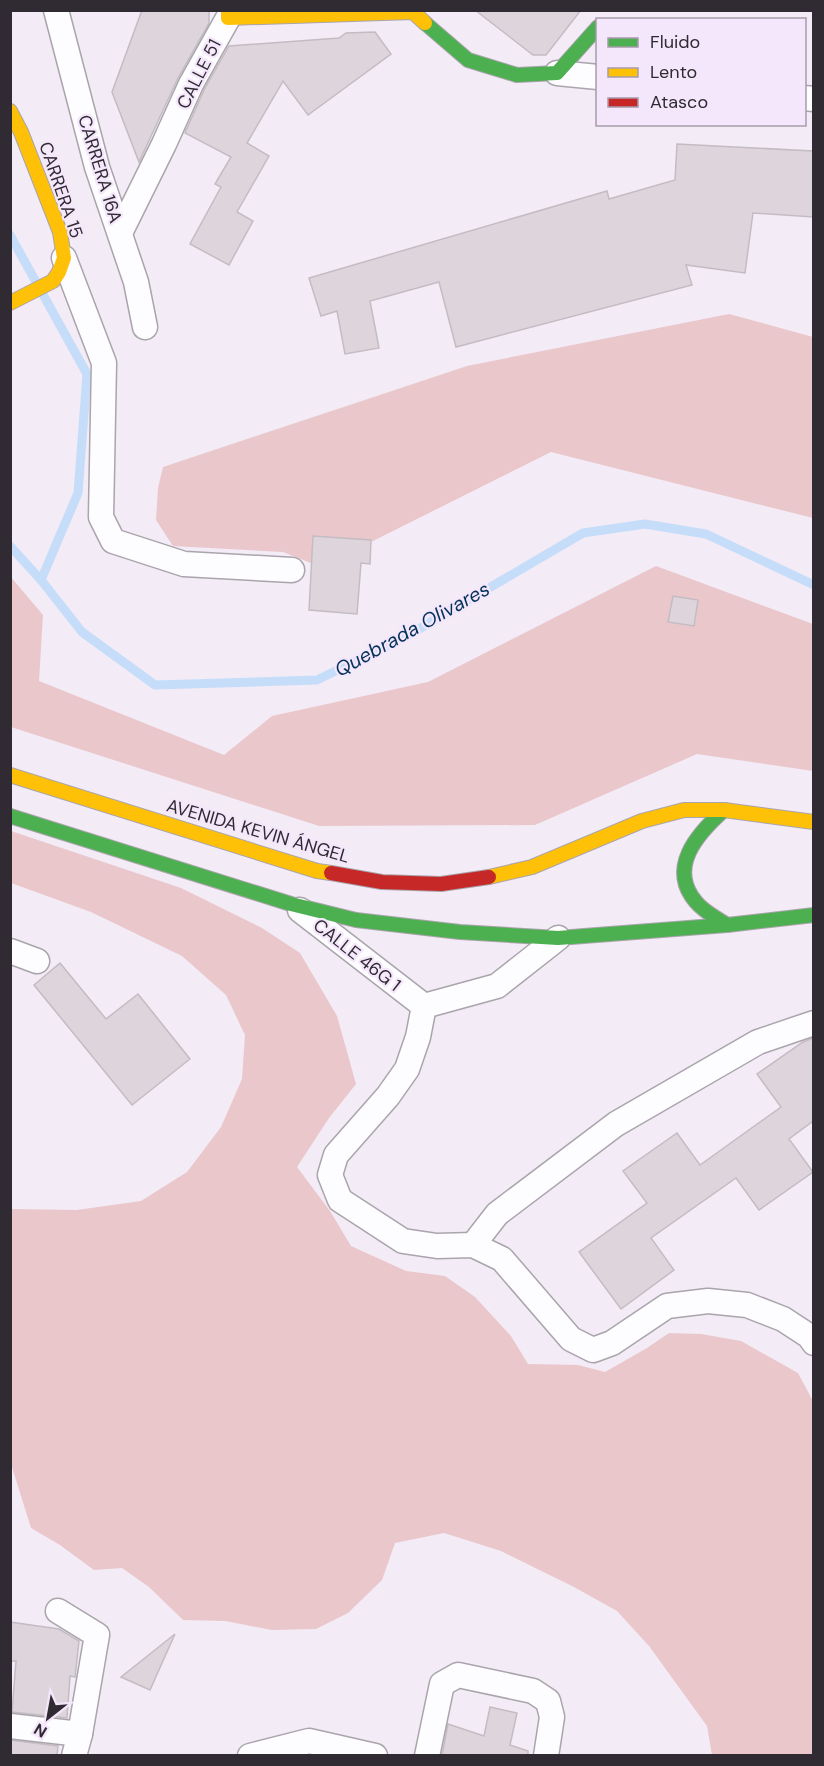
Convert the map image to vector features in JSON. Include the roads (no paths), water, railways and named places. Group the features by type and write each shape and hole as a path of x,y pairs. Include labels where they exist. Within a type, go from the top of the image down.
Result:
{"main road":[{"name":"CALLE 51","path":"228,14 413,11"},
{"path":"413,11 468,60 517,75 557,73 596,28"},
{"name":"CARRERA 15","path":"10,111 21,132 60,232 64,258 53,281 10,303"},
{"name":"AVENIDA KEVIN ÁNGEL","path":"10,775 317,870 382,882 441,884 532,867 642,820 684,810 724,810 813,822"},
{"path":"724,810 700,833 687,856 684,868 685,881 697,904 727,925"},
{"path":"10,816 291,904 356,920 460,932 558,938 727,925 813,915"}],"street":[{"name":"CARRERA 16A","path":"56,10 97,167 136,282 145,327"},
{"name":"CALLE 51","path":"120,233 191,84 228,14"},
{"path":"557,73 596,77"},
{"path":"64,258 104,363 100,517 113,541 184,564 292,570"},
{"name":"CALLE 46G 1","path":"291,904 424,1006"},
{"path":"558,938 497,986 424,1006 418,1038 406,1069 388,1096 336,1155 330,1175 340,1200 403,1241 437,1246 473,1245 502,1259 571,1339 593,1350 612,1343 667,1306 708,1301 747,1305 783,1319 809,1336 813,1343"},
{"path":"10,951 37,961"},
{"path":"473,1245 496,1214 616,1124 758,1042 813,1023"},
{"path":"10,1726 77,1745 97,1635 58,1611"},
{"path":"427,1755 442,1684 458,1675 533,1691 548,1701 552,1717 546,1755"},
{"path":"250,1755 307,1748 375,1755"}],"waterway":[{"name":"Quebrada Olivares","path":"10,235 87,374 78,493 41,580"},
{"name":"Quebrada Olivares","path":"10,546 41,580 82,632 155,685 317,680 407,636 583,533 645,524 706,534 814,585"}]}
